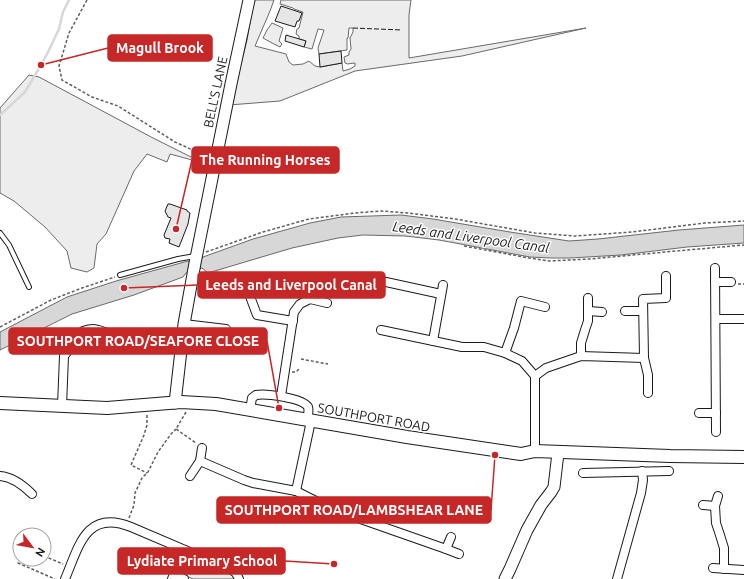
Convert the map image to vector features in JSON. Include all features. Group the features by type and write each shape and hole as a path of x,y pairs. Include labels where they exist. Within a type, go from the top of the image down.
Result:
{"main road":[{"name":"SOUTHPORT ROAD","path":"0,403 108,408 192,402 216,404 407,437 521,454 535,451 558,453 744,457"}],"street":[{"name":"BELL'S LANE","path":"175,403 184,324 215,160 249,0"},
{"path":"715,268 716,432"},
{"path":"648,393 648,375 644,358 643,299 666,298 666,276"},
{"path":"386,282 441,294"},
{"path":"715,282 731,282"},
{"path":"433,341 443,285"},
{"path":"248,291 257,314 293,321"},
{"path":"281,396 294,312 300,304 310,298 327,303"},
{"path":"581,356 581,343 588,321 588,298"},
{"path":"505,352 514,328 521,301 545,307"},
{"path":"588,311 602,312"},
{"path":"625,311 643,311"},
{"path":"716,319 744,319"},
{"path":"184,324 226,329"},
{"path":"62,406 64,356 83,331 87,329 94,329 138,346"},
{"path":"381,330 462,347 484,347 505,352 522,361 535,376 535,451"},
{"path":"535,376 546,368 581,356 644,358"},
{"path":"250,410 252,398 256,394 281,396 301,402 307,406 309,420 296,491"},
{"path":"699,413 716,413"},
{"path":"190,476 200,461 200,447"},
{"path":"505,579 533,518 554,487 558,453"},
{"path":"200,461 253,483 296,491 332,509 459,554"},
{"path":"618,579 641,493 643,480 642,471"},
{"path":"583,473 669,471"},
{"path":"0,476 10,478 24,486 32,494"},
{"path":"718,496 716,506 716,523 724,548 724,569"},
{"path":"703,505 716,506"},
{"path":"65,579 85,535 100,523 107,522 126,525 232,570 236,573 239,579"},
{"path":"446,549 451,536"},
{"path":"184,579 173,577 185,550"},
{"path":"713,568 744,570"}],"lane":[{"path":"0,233 10,245 29,287"},
{"path":"120,275 178,259 196,259"}],"path":[{"path":"87,0 69,33 59,66 62,80 92,97 118,106 175,142 215,160"},
{"path":"196,259 263,232 309,219 355,212 381,211 408,213 455,219 535,233 575,236 632,232 744,220"},
{"path":"464,246 550,261 744,246"},
{"path":"0,327 51,300 120,275"},
{"path":"301,359 328,364"},
{"path":"290,372 296,372 299,369"},
{"path":"126,525 134,505 135,493 142,478 147,473 158,452 176,429 188,410"},
{"path":"146,415 147,425 131,465 147,473"},
{"path":"176,429 197,443 200,447"},
{"path":"52,559 70,567"},
{"path":"27,567 55,579"}],"shaded area":[{"path":"254,0 274,0 255,46 286,54 289,62 293,65 303,64 309,61 315,66 320,67 342,63 343,71 355,66 355,63 345,63 344,57 349,55 351,49 350,38 353,28 349,28 347,50 319,54 318,48 324,30 318,29 312,49 304,47 306,41 299,39 299,36 296,34 303,12 280,4 281,0 411,0 409,15 409,58 586,28 462,56 355,71 280,101 229,105 235,88 247,40"},
{"path":"272,23 283,28 279,41 282,44 280,47 263,38"},
{"path":"29,75 39,77 199,161 201,157 206,157 210,160 211,166 208,175 206,174 207,164 170,154 167,162 147,154 134,171 106,234 97,244 94,268 87,272 71,268 67,251 45,227 14,201 0,193 0,108"},
{"path":"191,556 230,573 235,579 193,579 184,575 181,569 187,558"}],"water":[{"name":"Leeds and Liverpool Canal","path":"401,215 569,241 744,225 744,243 687,247 621,255 551,258 530,257 439,240 405,236 363,235 338,238 292,248 208,273 202,268 186,273 183,277 134,295 72,314 0,350 0,332 67,297 116,281 188,261 193,264 198,263 203,257 253,239 310,223 341,217"}],"building":[{"path":"281,6 302,13 295,27 275,21"},
{"path":"286,35 306,41 304,47 285,41"},
{"path":"341,51 342,63 320,67 319,54"},
{"path":"168,204 187,210 190,213 188,224 179,247 169,243 170,239 165,238 164,235 171,218 168,217 165,211"}],"waterway":[{"path":"0,115 25,92 48,52 59,29 63,12 69,0"}],"fence":[{"path":"353,28 402,30"}],"place":[{"name":"Magull Brook","path":"41,65"},
{"name":"The Running Horses","path":"176,229"},
{"name":"Leeds and Liverpool Canal","path":"124,288"},
{"name":"SOUTHPORT ROAD/SEAFORE CLOSE","path":"279,408"},
{"name":"SOUTHPORT ROAD/LAMBSHEAR LANE","path":"495,455"},
{"name":"Lydiate Primary School","path":"334,564"}]}
